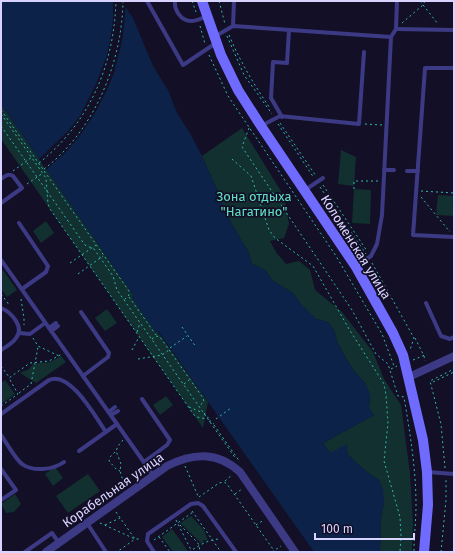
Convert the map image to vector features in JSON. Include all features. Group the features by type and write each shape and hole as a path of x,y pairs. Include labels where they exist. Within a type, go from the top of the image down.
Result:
{"street":[{"name":"Коломенская улица","path":"202,1 215,40 238,90 356,266 393,333 403,355 423,440 427,472 428,505 424,552"},
{"path":"409,377 454,356"},
{"name":"Корабельная улица","path":"46,552 167,466 178,460 191,456 205,456 225,462 236,469 243,476 295,552"}],"lane":[{"path":"147,1 183,66 207,49 226,30 233,26 391,37"},
{"path":"175,1 174,6 178,14 184,19 191,21 207,16"},
{"path":"233,26 234,1"},
{"path":"356,266 369,257 377,244 382,215 391,37 396,29 397,1"},
{"path":"396,29 454,30"},
{"path":"282,117 271,98 273,62 287,63 289,30"},
{"path":"261,126 276,118 282,117 359,124 364,52"},
{"path":"454,68 425,68 413,235 454,237"},
{"path":"384,170 394,170"},
{"path":"407,171 418,171"},
{"path":"1,179 8,175 13,176 22,188 1,203"},
{"path":"305,191 320,180"},
{"path":"19,223 47,263 48,268 46,272 22,290"},
{"path":"1,260 154,476"},
{"path":"426,303 442,336 450,339 454,337"},
{"path":"1,308 9,313 18,324 19,328 16,339 1,350"},
{"path":"81,312 109,353 108,358 83,376"},
{"path":"18,333 30,334 45,323"},
{"path":"50,330 57,325"},
{"path":"1,414 49,380 55,378 68,383 75,389 106,432"},
{"path":"142,399 170,440 167,445 144,462"},
{"path":"110,414 116,409"},
{"path":"79,451 117,424"},
{"path":"1,435 21,463 30,468 47,469 64,462"},
{"path":"1,470 16,490 1,500"},
{"path":"427,472 454,474"},
{"path":"154,552 148,541 148,534 189,505 195,503 203,506 236,552"},
{"path":"87,523 106,552"},
{"path":"25,552 52,533 59,543"}],"path":[{"path":"38,164 55,150 68,136 84,113 96,90 109,56 116,22 116,1"},
{"path":"43,169 74,138 96,105 102,93 113,66 117,51 121,30 122,1"},
{"path":"192,1 196,12"},
{"path":"219,1 226,30 244,75 320,180 369,257 424,356 426,367 429,367"},
{"path":"420,1 443,30"},
{"path":"396,29 423,5 425,1"},
{"path":"200,26 207,49 228,96 336,256 382,334 394,366 390,370"},
{"path":"226,30 252,82 276,118"},
{"path":"1,110 33,157"},
{"path":"1,114 129,291 130,294 124,300"},
{"path":"359,124 386,126"},
{"path":"1,126 85,245 92,248 113,276 115,288 199,407 214,424 240,462"},
{"path":"249,128 242,147 352,310 376,354 388,364 398,396 404,397 413,453 416,498 414,552"},
{"path":"6,176 33,157"},
{"path":"232,159 251,176 269,230 275,238 313,266 349,329 384,384 388,423 384,461 400,517 400,552"},
{"path":"38,164 43,169 46,178 50,209 188,406 196,416 208,420 214,424"},
{"path":"22,188 44,172"},
{"path":"354,189 354,181 384,182"},
{"path":"416,191 454,193"},
{"path":"416,191 454,237"},
{"path":"70,263 96,245"},
{"path":"78,274 104,255"},
{"path":"22,290 21,302 24,326"},
{"path":"128,297 156,336 160,337 169,349 204,400 203,404 199,407"},
{"path":"137,320 142,316"},
{"path":"137,332 140,323"},
{"path":"182,327 196,347"},
{"path":"132,350 139,336"},
{"path":"151,339 156,336"},
{"path":"138,359 162,355 188,336"},
{"path":"410,350 414,338"},
{"path":"1,406 31,384 38,346 59,356"},
{"path":"9,378 30,363 49,361 66,351"},
{"path":"1,366 18,394"},
{"path":"441,552 446,500 446,473 441,424 430,381 454,369"},
{"path":"433,382 454,372"},
{"path":"183,384 190,380"},
{"path":"188,406 203,412 237,461"},
{"path":"216,419 231,408"},
{"path":"120,471 109,462 110,457 126,437"},
{"path":"116,451 121,464 120,471 125,487"},
{"path":"184,465 203,506"},
{"path":"181,466 187,465"},
{"path":"199,497 219,482 224,482 232,475 230,473"},
{"path":"224,482 275,551"},
{"path":"234,494 243,488"},
{"path":"189,505 221,552"},
{"path":"119,508 115,511 135,539"},
{"path":"99,523 135,539 148,541 159,536 193,512"},
{"path":"104,525 120,518"},
{"path":"256,525 265,519"},
{"path":"178,523 199,545 200,552"},
{"path":"178,523 191,550"},
{"path":"159,536 170,552"},
{"path":"117,552 135,539"},
{"path":"189,552 212,539 227,540"},
{"path":"272,552 283,544"}],"green space":[{"path":"1,104 134,296 132,297 156,332 157,331 208,402 203,428 1,139"},
{"name":"Зона отдыха \"Нагатино\"","path":"242,128 284,196 289,224 284,238 270,241 276,252 286,264 299,261 310,270 315,290 342,312 373,352 384,379 401,405 410,473 413,525 412,552 380,552 381,519 384,502 379,480 367,472 348,455 330,453 323,443 374,415 369,408 370,396 366,384 354,371 346,358 338,344 334,330 328,322 316,319 300,303 293,293 273,281 265,270 252,264 249,253 225,212 219,194 202,156"},
{"path":"341,150 356,157 354,186 338,184"},
{"path":"354,189 371,190 370,224 352,223"},
{"path":"438,195 454,196 454,216 436,215"},
{"path":"46,221 54,233 41,243 33,231"},
{"path":"3,270 17,290 7,297 1,289 1,271"},
{"path":"107,309 117,323 105,331 95,318"},
{"path":"61,356 66,362 36,383 20,373 29,369 33,364 50,362"},
{"path":"5,380 15,394 1,404 1,383"},
{"path":"166,396 173,405 160,415 153,405"},
{"path":"55,467 63,478 53,486 45,474"},
{"path":"88,474 100,491 68,513 56,496"},
{"path":"15,494 21,504 14,512 6,513 1,504"},
{"path":"191,516 204,530 208,541 204,540 202,544 180,523"},
{"path":"172,529 188,551 187,552 173,552 162,537"}],"water":[{"path":"1,1 122,2 133,18 153,66 168,90 177,113 202,156 219,194 225,212 249,253 252,264 265,270 273,281 293,293 300,303 316,319 328,322 334,330 338,344 346,358 354,371 366,384 370,396 369,408 374,415 323,443 330,453 347,444 348,455 367,472 379,480 383,489 384,502 381,519 380,552 314,552 158,331 155,332 132,298 134,296 1,104"}],"pier":[{"path":"113,1 124,1 126,3 122,41 114,73 94,115 78,138 67,151 46,170 39,159 68,131 80,116 96,84 107,55 111,36"}]}
